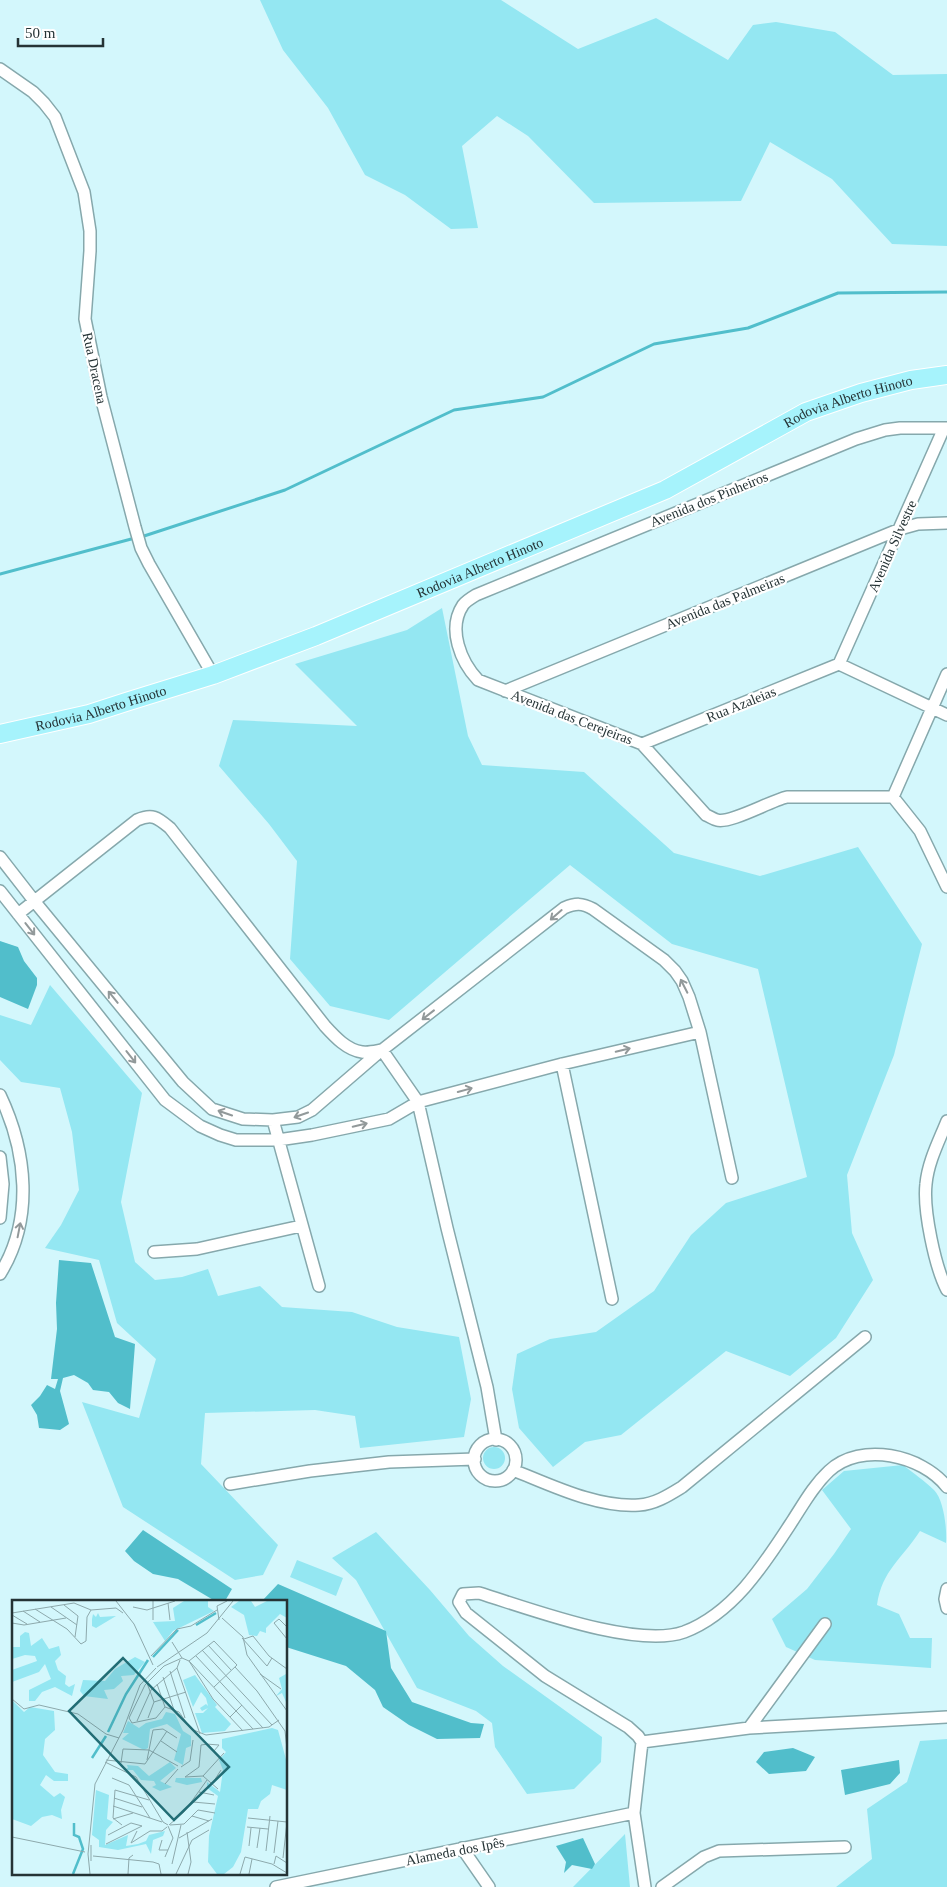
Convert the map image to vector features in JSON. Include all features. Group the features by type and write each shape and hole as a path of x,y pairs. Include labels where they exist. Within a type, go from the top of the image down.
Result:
{"main road":[{"name":"Rodovia Alberto Hinoto","path":"0,734 89,714 213,675 325,633 665,490 806,412 861,393 911,380 947,375"}],"street":[{"name":"Rua Dracena","path":"0,69 33,92 55,117 84,192 90,231 85,319 93,363 135,527 141,548 213,675"},
{"name":"Avenida dos Pinheiros","path":"476,595 856,439 884,430 900,428 945,428"},
{"name":"Avenida Silvestre","path":"839,664 945,428"},
{"name":"Avenida das Palmeiras","path":"505,691 900,529 918,524 947,523"},
{"name":"Avenida das Cerejeiras","path":"476,595 464,603 458,614 456,630 460,653 469,670 478,680 642,744 706,814 718,820 730,820 775,800 787,797 893,797"},
{"path":"839,664 947,715"},
{"name":"Rua Azaleias","path":"642,744 839,664"},
{"path":"947,674 893,797 920,831 947,887"},
{"path":"18,914 137,820 146,816 153,817 170,828 338,1040 362,1052 382,1050"},
{"path":"0,857 183,1082 212,1109 242,1119 273,1120 298,1117 312,1110 382,1050 564,908 574,904 583,904 593,908 675,970 689,997 700,1032 732,1178"},
{"path":"0,891 165,1100 200,1126 236,1140 278,1140 312,1135 389,1118 418,1102 562,1064 700,1032"},
{"path":"382,1050 418,1102 487,1387 496,1440"},
{"path":"562,1064 612,1299"},
{"path":"0,1095 10,1115 19,1146 24,1176 18,1236 10,1258 0,1274"},
{"path":"273,1120 319,1286"},
{"path":"947,1121 929,1167 925,1185 928,1222 935,1255 947,1290"},
{"path":"0,1157 3,1184 0,1218"},
{"path":"154,1252 196,1250 301,1226"},
{"path":"513,1470 571,1493 602,1501 640,1505 655,1501 682,1487 865,1337"},
{"path":"496,1440 507,1443 512,1448 516,1460 513,1470 506,1478 500,1480 487,1479 478,1472 475,1459 478,1449 482,1445 487,1441 496,1440"},
{"path":"645,1887 634,1813 642,1742 628,1728 545,1676 466,1613 461,1606 459,1598 463,1594 479,1593 588,1626 632,1635 664,1636 683,1632 716,1615 732,1601 754,1577 820,1480 840,1463 868,1455 891,1456 910,1460 924,1467 945,1483"},
{"path":"230,1484 310,1471 389,1462 475,1459"},
{"path":"947,1589 945,1599 947,1608"},
{"path":"749,1728 825,1624"},
{"path":"642,1742 749,1728 947,1717"},
{"name":"Alameda dos Ipês","path":"276,1887 634,1813"},
{"path":"662,1887 704,1857 719,1851 845,1847"},
{"path":"462,1848 489,1887"},
{"path":"317,1880 328,1887"}],"shaded area":[{"path":"260,0 501,0 578,49 656,18 728,60 753,25 776,22 835,32 893,75 947,74 947,246 892,244 832,179 770,142 741,201 594,203 528,136 497,116 462,146 478,228 451,229 405,195 365,175 328,108 283,50"},
{"path":"442,608 468,736 482,765 584,772 674,853 760,876 858,847 922,944 894,1055 847,1175 852,1233 873,1280 836,1338 790,1376 726,1351 621,1435 585,1442 553,1467 519,1428 512,1389 517,1354 550,1339 596,1332 654,1291 691,1235 726,1203 807,1177 758,969 672,944 570,865 389,1020 330,1006 290,959 297,861 269,824 219,766 233,720 357,726 295,664 407,630"},
{"path":"0,941 18,947 24,961 37,978 37,985 28,1009 0,997"},
{"path":"50,985 142,1093 121,1202 135,1262 155,1280 182,1277 208,1269 218,1296 260,1286 282,1307 352,1312 397,1327 459,1337 471,1399 464,1437 360,1448 355,1416 315,1410 205,1413 201,1464 278,1545 263,1575 235,1580 123,1507 82,1402 139,1418 156,1359 117,1323 99,1260 45,1248 61,1225 79,1190 72,1132 60,1088 21,1082 0,1060 0,1015 31,1025"},
{"path":"59,1260 91,1263 115,1337 135,1344 130,1409 118,1403 109,1392 93,1390 88,1383 74,1375 63,1378 60,1391 69,1424 60,1430 39,1428 37,1415 31,1405 47,1385 55,1389 58,1379 51,1379 57,1329 56,1303"},
{"path":"494,1447 502,1450 505,1458 502,1466 494,1469 486,1466 483,1458 486,1450"},
{"path":"903,1465 927,1483 937,1495 944,1515 946,1543 920,1531 888,1574 883,1583 877,1605 899,1614 910,1638 932,1638 931,1668 815,1660 786,1647 772,1619 807,1589 851,1529 822,1490 844,1471"},
{"path":"143,1530 232,1589 226,1600 213,1600 178,1579 153,1574 134,1561 125,1551"},
{"path":"376,1532 430,1590 469,1636 503,1666 602,1737 601,1762 574,1789 527,1794 495,1747 492,1723 476,1711 417,1688 356,1580 332,1558"},
{"path":"297,1560 343,1578 336,1596 290,1577"},
{"path":"278,1584 386,1631 391,1668 412,1702 471,1723 484,1724 480,1738 437,1739 409,1725 383,1707 375,1690 346,1666 288,1648 288,1600 263,1600"},
{"path":"947,1739 947,1887 836,1887 872,1859 867,1809 907,1782 920,1741"},
{"path":"793,1748 815,1757 806,1771 769,1774 756,1762 764,1752"},
{"path":"899,1760 900,1773 890,1784 845,1795 841,1770"},
{"path":"625,1834 630,1887 573,1887"},
{"path":"583,1838 595,1864 592,1869 572,1865 564,1873 566,1862 556,1846"}],"waterway":[{"path":"141,537 285,490 454,410 543,397 654,344 748,328 838,293 947,292"},
{"path":"0,574 135,538"}]}
